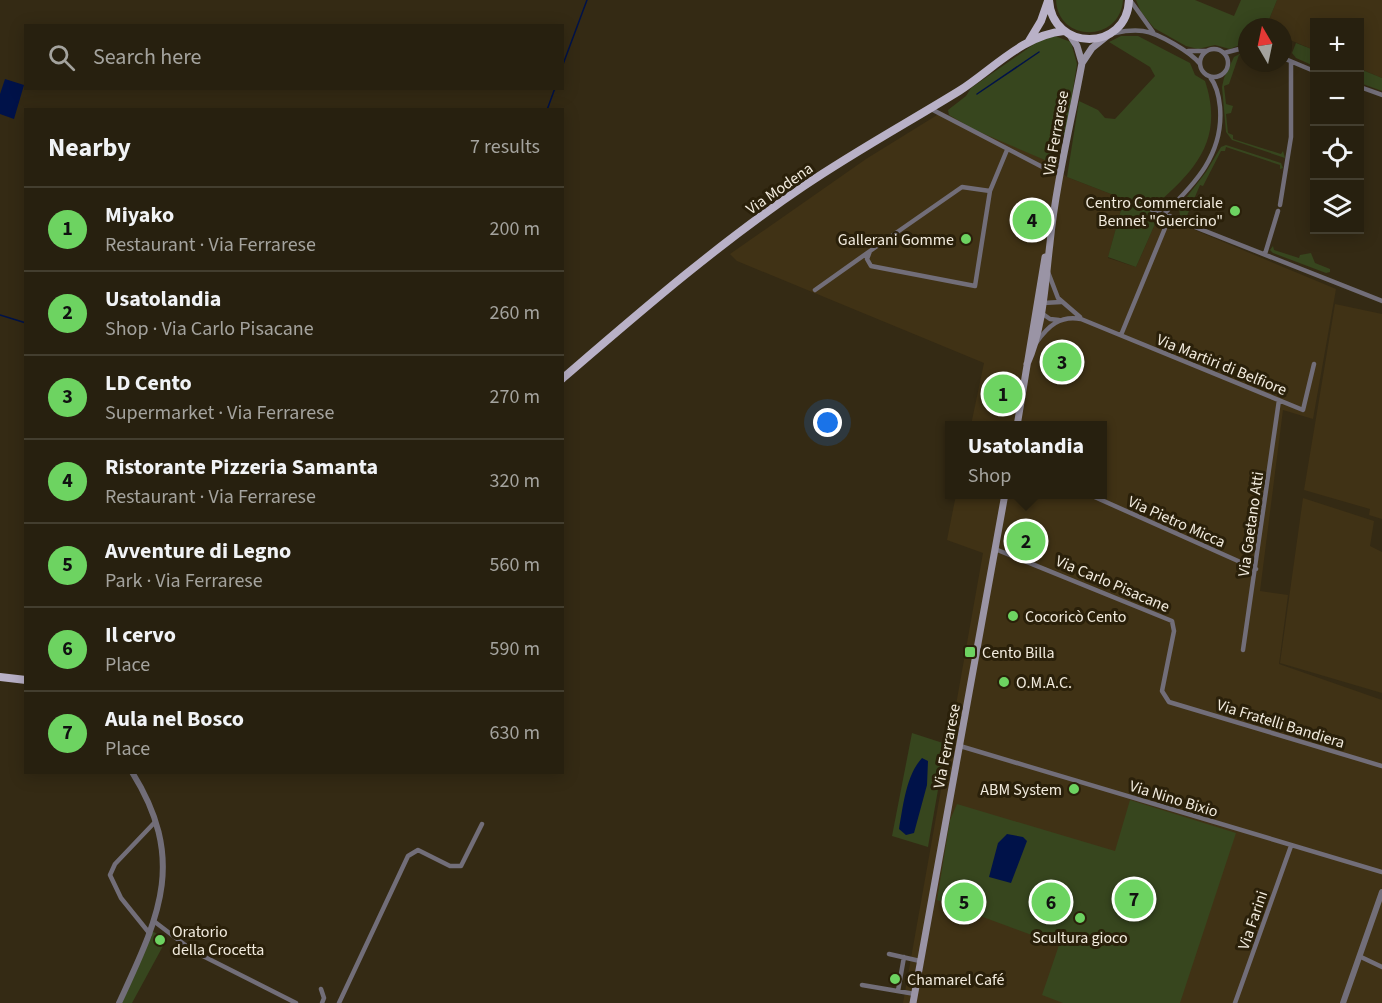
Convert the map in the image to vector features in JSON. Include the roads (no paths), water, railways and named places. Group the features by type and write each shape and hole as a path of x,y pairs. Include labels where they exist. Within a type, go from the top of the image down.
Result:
{"main road":[{"name":"Via Modena","path":"1049,0 1054,20 1067,33"},
{"name":"Via Modena","path":"1028,42 1041,21 1049,0"},
{"path":"1082,63 1092,48 1124,21 1129,0"},
{"name":"Via Modena","path":"564,377 675,282 743,229 823,173 931,109 1028,42 1048,33 1067,33 1088,40 1109,34"},
{"path":"1067,33 1077,46 1082,63"},
{"name":"Via Ferrarese","path":"1027,364 1035,345 1041,313 1040,305 1050,243 1082,63"},
{"name":"Via Ferrarese","path":"1018,421 1027,364 1048,272 1050,243"},
{"name":"Via Ferrarese","path":"913,1003 1004,499"},
{"path":"0,677 24,681"}],"street":[{"path":"1129,0 1155,34"},
{"path":"1109,34 1135,30 1155,34 1185,51 1200,64 1204,73 1210,77 1218,94 1221,123 1213,155 1199,177 1164,214"},
{"path":"1185,51 1214,49 1224,53 1238,49"},
{"path":"1218,94 1228,61 1238,49"},
{"path":"1200,64 1206,51"},
{"path":"1224,53 1228,61"},
{"path":"1292,62 1310,69"},
{"path":"1280,205 1291,137 1291,72"},
{"path":"1210,77 1224,73"},
{"path":"1364,89 1382,95"},
{"path":"931,109 1052,172 1062,170"},
{"path":"870,251 867,259 871,266 881,270 975,286 990,191 1007,150"},
{"path":"815,290 962,187 990,191"},
{"path":"1121,335 1172,218 1175,203"},
{"path":"1152,210 1382,301"},
{"path":"1265,254 1278,211"},
{"name":"Via Martiri di Belfiore","path":"1048,272 1053,289 1061,302 1088,322"},
{"path":"1040,305 1061,302"},
{"name":"Via Martiri di Belfiore","path":"1041,313 1050,319 1077,318 1088,322 1303,410 1314,364"},
{"path":"1035,345 1048,328 1062,320"},
{"name":"Via Gaetano Atti","path":"1243,650 1279,400"},
{"name":"Via Pietro Micca","path":"1097,499 1256,569"},
{"name":"Via Carlo Pisacane","path":"995,549 1172,621 1174,631 1162,691 1166,699 1173,704"},
{"name":"Via Fratelli Bandiera","path":"1173,704 1382,766"},
{"name":"Via Nino Bixio","path":"960,746 1382,872"},
{"path":"119,1003 155,922 163,875 155,822 133,774"},
{"path":"150,934 121,898 110,875 115,864 155,822"},
{"path":"339,1003 408,856 418,850 450,866 461,866 482,824"},
{"name":"Via Farini","path":"1235,1003 1291,846"},
{"path":"1343,1003 1382,892"},
{"path":"155,922 193,951 296,1003"},
{"path":"889,954 920,961"},
{"path":"898,991 904,957"},
{"path":"1361,957 1382,967"},
{"path":"862,985 915,994"},
{"path":"321,989 324,998 322,1003"}],"waterway":[{"path":"564,62 587,0"},
{"path":"977,94 1039,52"},
{"path":"548,108 554,90"},
{"path":"0,315 24,322"}],"place":[{"name":"Centro Commerciale Bennet \"Guercino\"","path":"1235,211"},
{"name":"Ristorante Pizzeria Samanta","path":"1032,220"},
{"name":"Gallerani Gomme","path":"966,239"},
{"name":"LD Cento","path":"1062,362"},
{"name":"Miyako","path":"1003,394"},
{"name":"Usatolandia","path":"1026,541"},
{"name":"Cocoricò Cento","path":"1013,616"},
{"name":"Cento Billa","path":"970,652"},
{"name":"O.M.A.C.","path":"1004,682"},
{"name":"ABM System","path":"1074,789"},
{"name":"Aula nel Bosco","path":"1134,899"},
{"name":"Avventure di Legno","path":"964,902"},
{"name":"Il cervo","path":"1051,902"},
{"name":"Scultura gioco","path":"1080,918"},
{"name":"Oratorio della Crocetta","path":"160,940"},
{"name":"Chamarel Café","path":"895,979"}]}
